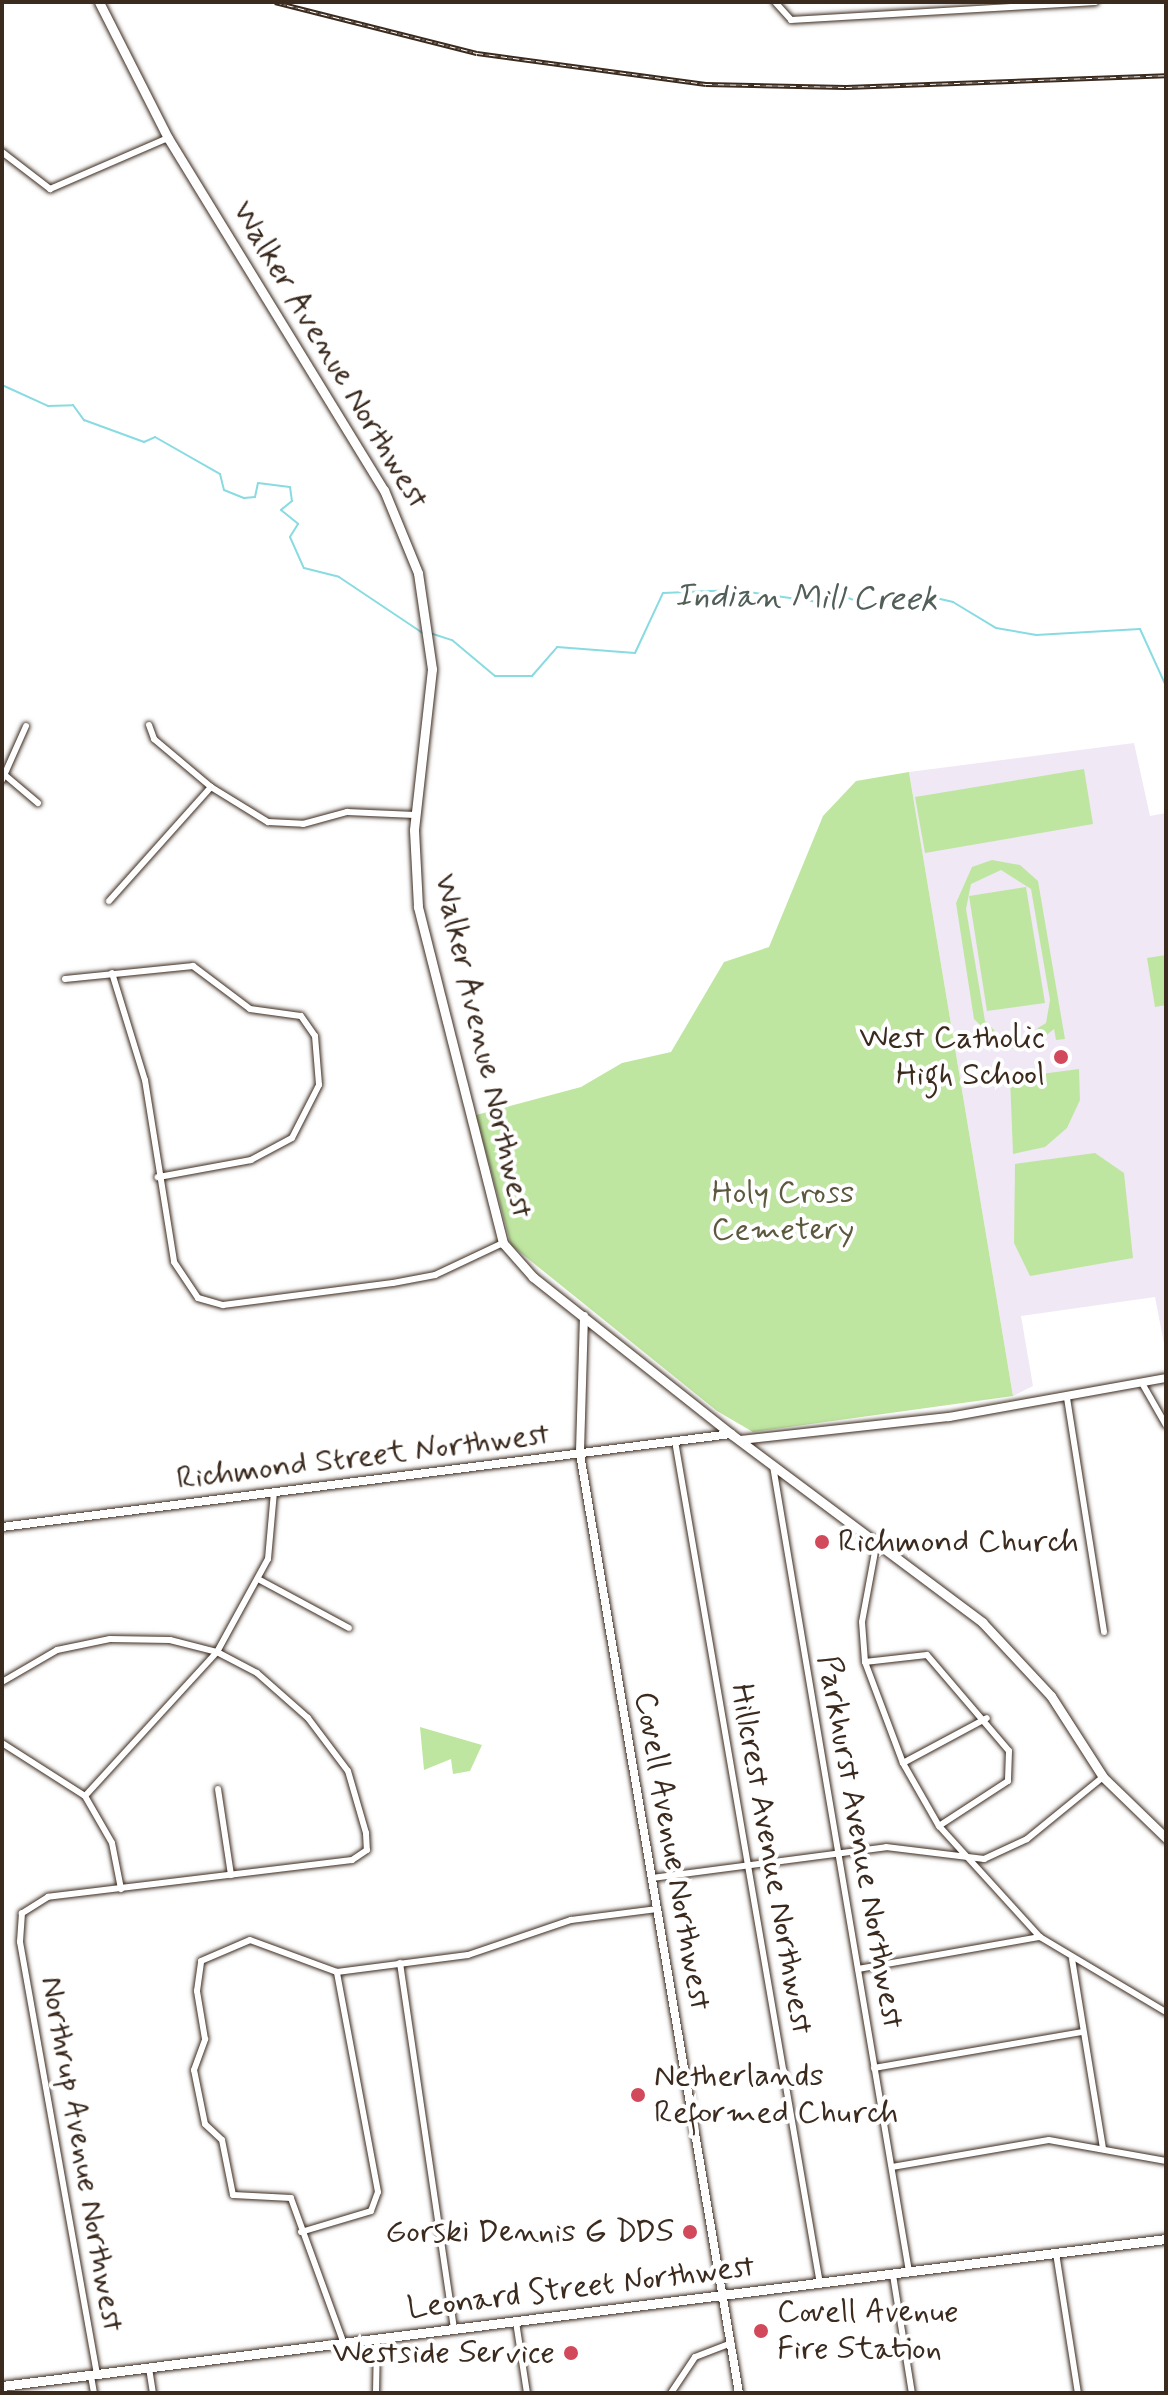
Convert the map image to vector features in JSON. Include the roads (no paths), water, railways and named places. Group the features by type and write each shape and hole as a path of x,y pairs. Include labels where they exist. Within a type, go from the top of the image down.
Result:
{"main road":[{"name":"Walker Avenue Northwest","path":"99,2 168,138 384,490 427,612 430,642 415,815 418,907 503,1243 584,1316 735,1437 877,1540 1028,1668 1103,1777 1166,1838"},
{"name":"Leonard Street Northwest","path":"2,2386 1166,2239"}],"street":[{"path":"775,2 791,20 989,5 1095,2"},
{"path":"2,152 50,189 168,138"},
{"path":"149,725 154,739 211,787 268,822 303,824 347,812 415,815"},
{"path":"26,726 4,778 38,803"},
{"path":"109,901 211,787"},
{"path":"65,979 193,966 250,1009 301,1016 315,1036 319,1085 292,1138 251,1160 158,1177"},
{"path":"112,973 145,1080 158,1177 179,1276 211,1303 416,1279 503,1243"},
{"name":"Covell Avenue Northwest","path":"584,1316 580,1454 739,2393"},
{"name":"Richmond Street Northwest","path":"2,1527 675,1441 735,1437 1067,1398 1166,1378"},
{"path":"1142,1383 1166,1425"},
{"path":"1067,1398 1104,1632"},
{"name":"Hillcrest Avenue Northwest","path":"675,1441 820,2284"},
{"name":"Parkhurst Avenue Northwest","path":"773,1466 909,2272"},
{"path":"85,1796 217,1652 260,1580 272,1544 274,1492"},
{"path":"877,1540 862,1622 865,1662 903,1763 939,1826 964,1860 1040,1937 1072,1959 1166,2012"},
{"path":"260,1580 349,1628"},
{"path":"2,1682 57,1650 110,1639 170,1640 217,1652 289,1698 352,1781 367,1850 362,1858 318,1865 121,1889 112,1843 85,1796 2,1743"},
{"path":"865,1662 927,1655 987,1718 1009,1751 1008,1781 939,1826"},
{"path":"903,1763 987,1718"},
{"path":"652,1878 836,1851 911,1848 964,1860 1014,1847 1103,1777"},
{"path":"218,1789 231,1875"},
{"name":"Northrup Avenue Northwest","path":"94,2393 94,2375 20,1942 19,1921 36,1900 121,1889"},
{"path":"344,2344 286,2194 233,2195 222,2140 205,2124 194,2070 205,2039 198,1972 211,1952 250,1940 337,1972 487,1951 571,1920 657,1909"},
{"path":"858,1969 1040,1937"},
{"path":"1072,1959 1103,2148"},
{"path":"400,1963 454,2329"},
{"path":"301,2232 371,2211 378,2192 337,1972"},
{"path":"874,2068 1083,2032"},
{"path":"892,2167 1049,2140 1166,2161"},
{"path":"1056,2253 1078,2393"},
{"path":"893,2275 912,2393"},
{"path":"516,2322 527,2393"},
{"path":"376,2393 377,2339"},
{"path":"671,2393 695,2357 731,2343"},
{"path":"149,2368 153,2393"}],"waterway":[{"name":"Indian Mill Creek","path":"2,385 48,406 73,405 84,420 144,442 155,437 220,474 224,490 244,498 255,497 258,483 290,487 292,501 281,510 298,524 290,537 304,568 339,577 424,634"},
{"name":"Indian Mill Creek","path":"430,633 452,640 495,676 532,676 557,647 635,653 663,593 735,590 818,602 838,594 872,607 923,595 953,602 996,628 1036,635 1140,629 1166,686"}],"railway":[{"path":"275,2 477,53 706,84 846,87 1166,75"}],"place":[{"name":"West Catholic High School","path":"1061,1057"},
{"name":"Richmond Church","path":"822,1542"},
{"name":"Netherlands Reformed Church","path":"638,2095"},
{"name":"Gorski Dennis G DDS","path":"690,2232"},
{"name":"Covell Avenue Fire Station","path":"761,2331"},
{"name":"Westside Service","path":"571,2353"}],"park label":[{"name":"Holy Cross Cemetery","path":"783,1212"}]}
